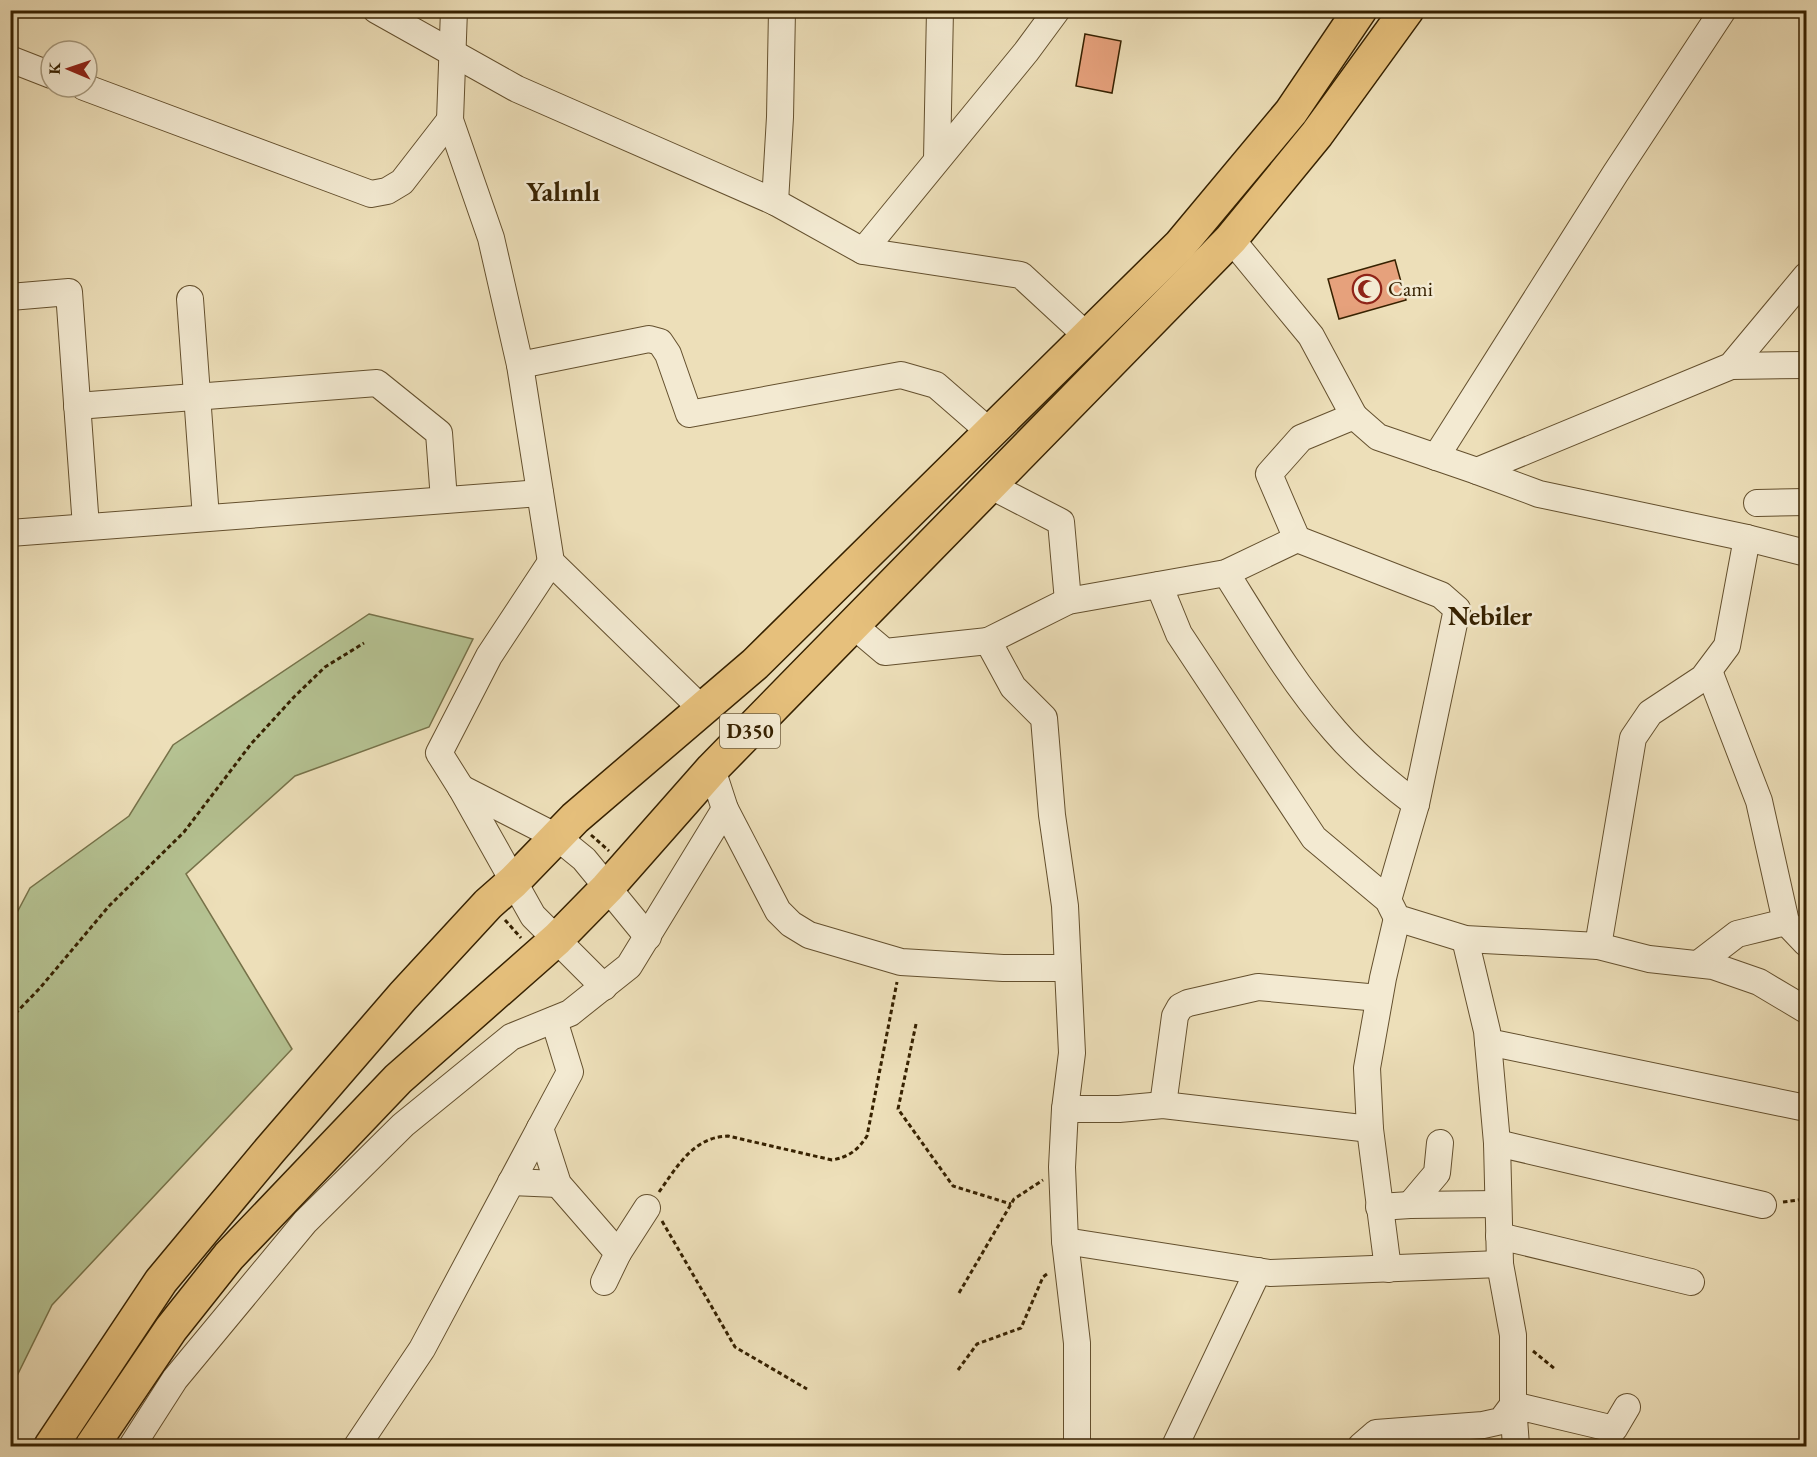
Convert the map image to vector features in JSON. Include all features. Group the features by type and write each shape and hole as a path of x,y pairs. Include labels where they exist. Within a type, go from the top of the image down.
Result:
{"highway":[{"name":"D350","path":"51,1446 161,1281 395,1005 488,904 513,882 575,818 755,664 1180,244 1292,112 1360,10"},
{"name":"D350","path":"92,1446 171,1329 229,1256 398,1079 548,947 607,888 712,770 1231,239 1317,134 1407,10"}],"street":[{"path":"376,10 517,89 775,202 863,251 1021,275 1087,336"},
{"path":"454,10 450,120 490,238 520,365 551,562 703,710"},
{"path":"775,202 780,117 782,10"},
{"path":"937,159 940,10"},
{"path":"863,251 1026,52 1057,10"},
{"path":"1436,457 1609,184 1723,10"},
{"path":"10,59 39,70"},
{"path":"99,93 371,194 387,191 402,182 450,120"},
{"path":"1231,239 1311,336 1354,416 1378,437 1539,494 1747,538 1806,553"},
{"path":"1731,366 1806,276"},
{"path":"10,297 69,292 86,527"},
{"path":"189,299 206,518"},
{"path":"520,365 649,339 660,342 668,354 689,414 901,375 936,385 990,432"},
{"path":"1477,471 1731,366 1806,365"},
{"path":"77,406 377,383 439,433 444,500"},
{"path":"1354,416 1301,438 1269,474 1297,539 1441,595 1457,609 1392,909 1367,1068 1370,1129 1388,1269"},
{"path":"991,486 1061,522 1068,601"},
{"path":"10,533 540,493"},
{"path":"1758,503 1806,502"},
{"path":"1598,946 1633,738 1650,713 1703,678 1727,646 1747,538"},
{"path":"853,626 885,652 988,641 1068,601 1226,573 1297,539"},
{"path":"551,562 489,656 439,753 533,916 548,947 604,987"},
{"path":"1226,573 1293,676 1336,732 1366,763 1416,804"},
{"path":"1159,585 1179,634 1314,838 1392,909 1465,939 1598,946 1649,959 1713,966 1759,982 1806,1010"},
{"path":"988,641 1013,687 1044,717 1052,815 1065,906 1072,1053 1065,1109 1062,1167 1066,1252 1077,1343 1077,1446"},
{"path":"1709,670 1759,801 1786,922 1806,943"},
{"path":"712,770 725,809 778,911 791,924 809,935 901,962 1003,968 1068,968"},
{"path":"461,788 556,837 584,859 648,937"},
{"path":"132,1446 175,1379 305,1222 403,1125 511,1037 570,1013 629,966 725,809"},
{"path":"1698,964 1737,934 1786,922"},
{"path":"1465,939 1488,1042 1497,1143 1500,1264 1513,1335 1513,1405 1516,1446"},
{"path":"1163,1105 1175,1016 1184,1005 1258,987 1379,998"},
{"path":"357,1446 422,1349 570,1072 554,1020"},
{"path":"1488,1042 1806,1108"},
{"path":"1065,1109 1119,1109 1163,1105 1370,1129"},
{"path":"540,1128 558,1184 618,1253"},
{"path":"1410,1205 1437,1173 1440,1143"},
{"path":"1497,1143 1763,1204"},
{"path":"1437,1173 1465,1204"},
{"path":"511,1182 558,1184"},
{"path":"1379,1207 1498,1204"},
{"path":"604,1282 618,1253 647,1208"},
{"path":"1499,1236 1691,1282"},
{"path":"1066,1252 1270,1273 1500,1264"},
{"path":"1175,1446 1258,1271"},
{"path":"1513,1405 1614,1429 1627,1407"},
{"path":"1361,1446 1377,1433 1404,1440 1501,1421 1513,1405"}],"path":[{"path":"10,1019 40,988 109,906 184,832 251,744 294,697 325,667 364,643"},
{"path":"488,904 548,947"},
{"path":"807,1389 735,1347 661,1221 647,1208 686,1155 700,1143 716,1136 728,1136 832,1160 852,1154 859,1148 867,1136 901,962"},
{"path":"916,1024 898,1109 953,1186 1011,1203"},
{"path":"958,1293 1014,1199 1062,1167"},
{"path":"958,1370 977,1344 1021,1328 1043,1277 1066,1252"}],"green space":[{"path":"369,614 473,639 429,727 295,776 186,874 292,1049 52,1305 11,1388 11,924 30,888 129,816 173,745"}],"building":[{"path":"1085,34 1121,41 1112,93 1076,86"},
{"name":"Cami","path":"1395,260 1406,300 1339,319 1328,279"}],"place":[{"name":"Cami","path":"1367,289"}],"district":[{"name":"Yalınlı","path":"563,192"},
{"name":"Nebiler","path":"1490,616"}]}
